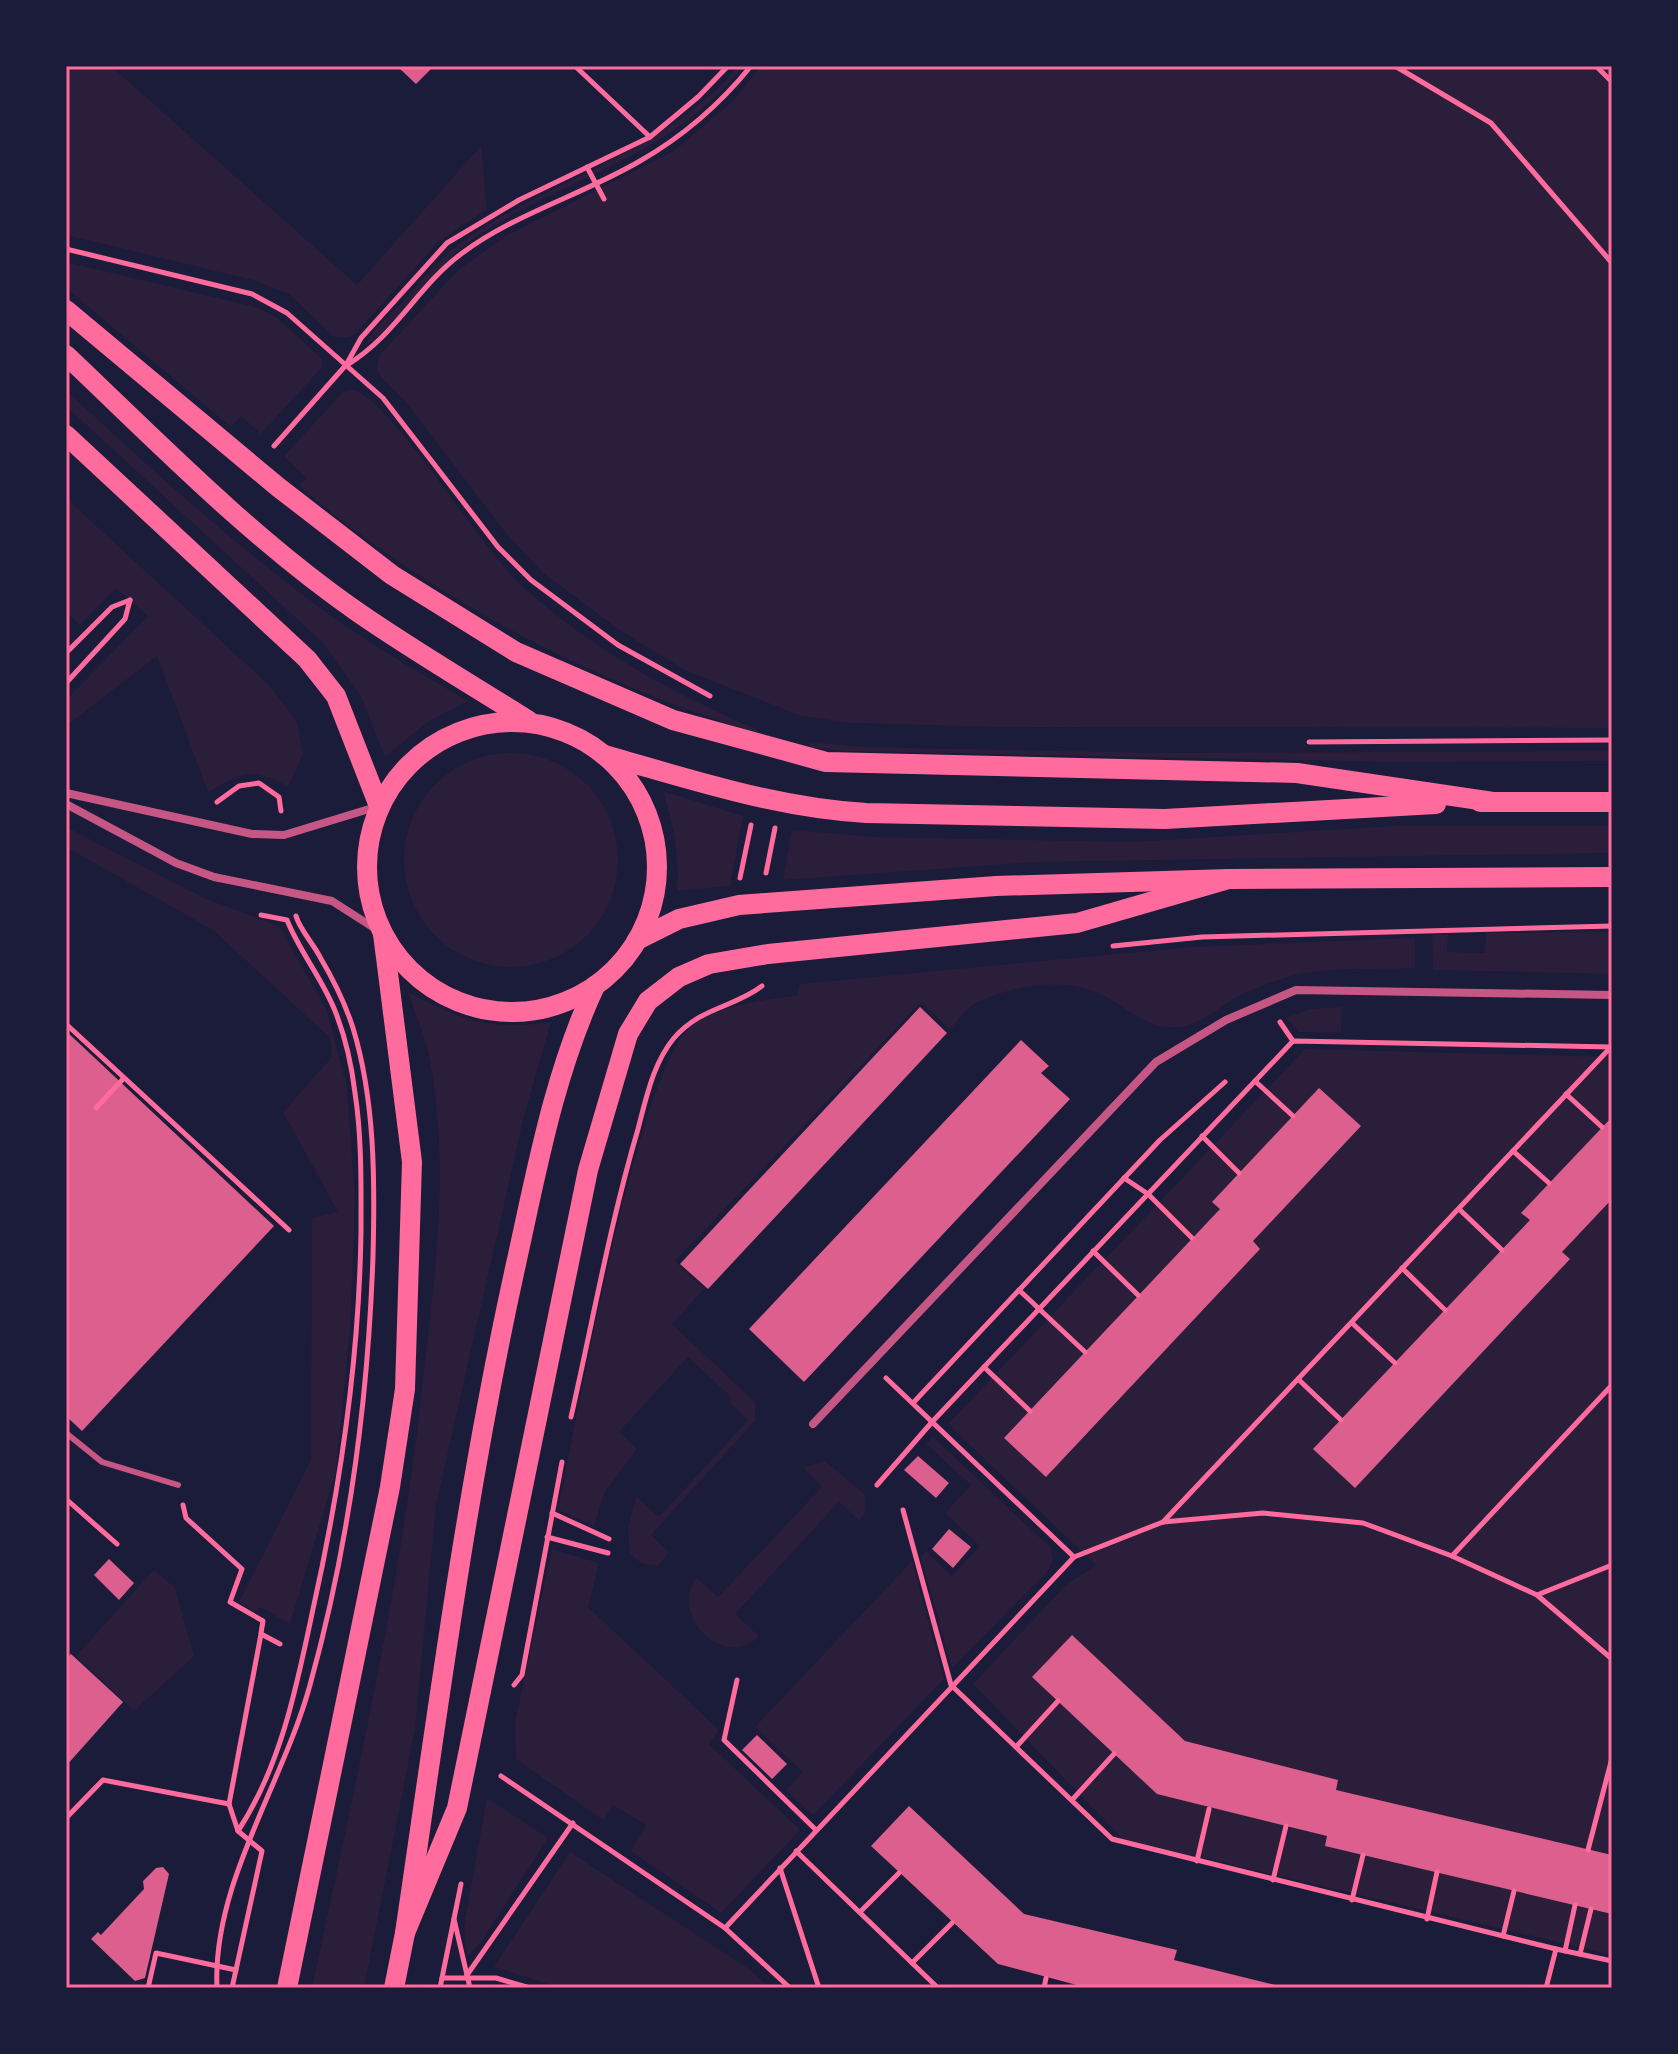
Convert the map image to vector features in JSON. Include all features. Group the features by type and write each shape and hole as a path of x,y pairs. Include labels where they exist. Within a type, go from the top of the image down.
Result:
{"main road":[{"path":"66,310 278,487 426,597 516,652 673,720 826,762 1297,773 1493,802"},
{"path":"66,355 195,478 290,561 359,613 532,723"},
{"path":"66,435 307,659 336,696 379,806"},
{"path":"287,1988 390,1487 405,1389 412,1162 383,934 367,880 369,842 379,806 405,768 442,739 486,723 532,723 570,734 604,755 756,797 824,811 1100,819 1493,802 1612,802"},
{"path":"604,755 637,793 655,842 655,892 637,940"},
{"path":"394,1988 405,1933 460,1554 497,1351 557,1083 573,1033 595,986 637,940 679,919 739,905 996,886 1229,879 1612,877"},
{"path":"405,1933 457,1808 588,1170 628,1034 648,1001 679,977 709,964 768,954 1077,923 1229,879"},
{"path":"383,934 422,981 439,993 477,1008 539,1009 558,1004 595,986"}],"street":[{"path":"66,793 252,834 284,835 379,806"},
{"path":"66,804 176,863 214,877 332,901 383,934"},
{"path":"813,1424 1156,1062 1226,1020 1296,990 1612,995"}],"lane":[{"path":"66,1433 102,1462 178,1485"}],"path":[{"path":"575,66 650,137"},
{"path":"273,446 346,365 361,338 447,243 519,200 650,137 698,97 728,66"},
{"path":"346,365 373,349 460,255 519,220 641,161 717,105 751,66"},
{"path":"1395,66 1491,123 1612,263"},
{"path":"1596,66 1612,82"},
{"path":"587,167 604,199"},
{"path":"66,249 252,294 287,313 403,420 498,547 531,580 618,645 659,671 717,699"},
{"path":"66,653 112,607 130,600 125,619 66,683"},
{"path":"192,823 239,786 259,783 279,797"},
{"path":"739,905 738,889 756,797"},
{"path":"762,903 780,802"},
{"path":"238,1831 256,1805 301,1676 334,1522 349,1424 360,1259 360,1146 355,1093 337,1014 287,920 261,915"},
{"path":"217,1988 216,1966 237,1869 281,1772 310,1685 346,1523 361,1433 370,1339 374,1212 372,1144 365,1088 354,1029 342,1001 296,920"},
{"path":"1099,948 1202,937 1612,926"},
{"path":"568,1431 618,1196 652,1078 671,1041 685,1027 717,1006 751,995 770,980 768,954"},
{"path":"1279,1019 1293,1041"},
{"path":"66,1024 289,1230"},
{"path":"877,1485 932,1422 1293,1041 1612,1047"},
{"path":"1163,1522 1612,1047"},
{"path":"96,1108 124,1078"},
{"path":"1255,1081 1293,1116"},
{"path":"913,1403 1160,1140 1225,1082"},
{"path":"1566,1094 1602,1127"},
{"path":"1202,1136 1239,1173"},
{"path":"1513,1151 1549,1183"},
{"path":"1124,1178 1148,1194 1192,1238"},
{"path":"1458,1209 1502,1250"},
{"path":"1093,1251 1138,1295"},
{"path":"1402,1268 1445,1310"},
{"path":"1019,1290 1085,1352"},
{"path":"1351,1322 1395,1363"},
{"path":"871,1362 1074,1557"},
{"path":"984,1367 1030,1411"},
{"path":"1298,1379 1341,1420"},
{"path":"1452,1556 1611,1388"},
{"path":"506,1696 522,1675 563,1459"},
{"path":"178,1485 186,1518 242,1569 230,1602 263,1621 229,1804 238,1831 262,1851 232,1988"},
{"path":"66,1499 117,1544"},
{"path":"903,1510 951,1685 1112,1839 1427,1919 1612,1961"},
{"path":"552,1513 609,1539"},
{"path":"725,1928 1074,1557 1163,1522 1263,1513 1363,1523 1452,1556 1537,1595 1612,1659"},
{"path":"537,1535 608,1553"},
{"path":"1537,1595 1612,1565"},
{"path":"261,1634 280,1644"},
{"path":"737,1680 724,1740 815,1829"},
{"path":"1016,1747 1058,1701"},
{"path":"1072,1800 1114,1754"},
{"path":"1588,1850 1612,1758"},
{"path":"501,1776 725,1928 790,1988"},
{"path":"67,1817 103,1780 229,1804"},
{"path":"1197,1861 1209,1809"},
{"path":"466,1976 573,1823"},
{"path":"1273,1880 1286,1826"},
{"path":"796,1851 938,1988"},
{"path":"1352,1900 1363,1855"},
{"path":"780,1868 819,1988"},
{"path":"1427,1919 1437,1872"},
{"path":"860,1912 899,1873"},
{"path":"1503,1936 1514,1891"},
{"path":"1565,1951 1575,1905"},
{"path":"1580,1954 1591,1909"},
{"path":"440,1988 453,1914 470,1988"},
{"path":"912,1963 952,1923"},
{"path":"1546,1988 1556,1949"},
{"path":"148,1988 156,1953 236,1970"},
{"path":"442,1978 496,1978 530,1988"},
{"path":"1044,1988 1046,1978"}],"shaded area":[{"path":"66,66 111,66 357,285 481,146 487,209 438,242 356,333 349,337 334,337 289,294 253,280 66,235"},
{"path":"738,66 744,66 713,99 648,147 505,219 469,242 442,266 392,323 366,345 376,329 432,269 466,239 678,121 709,96"},
{"path":"761,66 1612,66 1612,728 1001,727 852,723 801,716 685,670 618,629 542,572 505,532 406,402 380,376 377,368 379,356 458,270 506,236 674,151 734,100"},
{"path":"66,262 256,307 276,317 320,357 323,366 261,434 241,416 231,427 66,288"},
{"path":"352,389 370,400 390,420 485,543 525,589 579,632 636,669 758,730 757,733 634,689 515,632 403,565 299,486 306,478 284,456 343,392"},
{"path":"66,390 182,496 303,595 404,664 468,701 426,723 385,757 361,696 323,643 66,406"},
{"path":"66,498 269,685 297,722 303,754 288,787 265,776 247,774 208,792 157,656 66,726 66,700 148,616 116,588 80,625 66,612"},
{"path":"808,742 864,747 1167,753 1612,751 1612,761 1391,762 845,751 809,747"},
{"path":"511,753 552,761 587,784 610,819 618,860 610,901 587,936 552,959 511,967 470,959 435,936 412,901 404,860 412,819 435,784 470,761"},
{"path":"663,791 743,816 730,886 677,891 675,840"},
{"path":"1395,826 1612,826 1612,853 1034,862 783,880 792,830 875,837 1131,842"},
{"path":"66,827 204,898 279,926 327,1011 347,1087 355,1199 350,1330 336,1470 290,1624 260,1607 257,1613 239,1602 311,1460 312,1218 338,1212 283,1112 332,1057 330,1038 213,930 66,847"},
{"path":"1612,932 1612,974 1433,970 1432,933 1448,935 1447,952 1485,953 1486,933"},
{"path":"1415,938 1415,968 1297,974 1241,995 1197,1022 1182,1027 1153,1024 1094,991 1060,985 1025,987 991,997 972,1005 950,1029 921,1002 675,1261 704,1289 672,1324 755,1402 755,1421 651,1535 669,1552 658,1566 641,1563 630,1554 628,1529 636,1496 659,1517 748,1420 729,1402 732,1398 688,1357 619,1432 637,1449 604,1493 594,1526 558,1510 594,1331 630,1175 650,1108 671,1055 692,1026 729,1008 797,995 799,984 1191,947"},
{"path":"408,992 444,1010 477,1021 511,1025 551,1022 524,1116 436,1505 415,1729 364,1988 312,1988 390,1610 414,1458 432,1301 440,1181 436,1101 428,1052"},
{"path":"1342,1007 1341,1033 1299,1032 1286,1018 1310,1009"},
{"path":"1305,1049 1612,1057 1612,1955 1123,1839 973,1684 1065,1586 1096,1565 948,1424"},
{"path":"933,1437 1051,1548 1053,1561 1047,1572 952,1668 921,1557 926,1551 952,1576 980,1546 945,1513 971,1485 926,1444"},
{"path":"825,1461 864,1494 866,1512 859,1520 839,1502 735,1614 759,1636 745,1645 730,1647 716,1643 695,1622 690,1607 690,1592 697,1578 718,1597 822,1487 803,1467"},
{"path":"552,1549 599,1563 588,1607 719,1730 709,1744 800,1830 721,1913 631,1851 646,1825 613,1805 603,1820 516,1759 515,1722"},
{"path":"912,1561 944,1679 813,1815 786,1790 803,1772 755,1727"},
{"path":"154,1570 175,1588 194,1656 134,1711 76,1656"},
{"path":"487,1798 548,1838 481,1942 467,1956 464,1926"},
{"path":"570,1852 749,1969 770,1988 561,1988 494,1967"}],"building":[{"path":"434,66 416,84 399,68"},
{"path":"920,1007 947,1033 708,1289 680,1264"},
{"path":"66,1031 274,1226 82,1431 66,1416"},
{"path":"1021,1040 1049,1066 1041,1073 1070,1099 804,1382 749,1329"},
{"path":"1319,1088 1361,1126 1253,1241 1260,1249 1046,1477 1004,1438 1220,1209 1212,1202"},
{"path":"1612,1117 1612,1199 1562,1252 1570,1259 1355,1488 1313,1449 1530,1220 1521,1213"},
{"path":"918,1456 949,1483 936,1498 904,1470"},
{"path":"949,1529 971,1547 953,1568 932,1549"},
{"path":"109,1559 134,1583 119,1600 94,1575"},
{"path":"1072,1635 1185,1741 1338,1780 1336,1790 1612,1855 1612,1914 1325,1846 1327,1836 1157,1794 1032,1677"},
{"path":"71,1654 123,1702 66,1766 66,1659"},
{"path":"757,1735 787,1764 772,1779 742,1750"},
{"path":"909,1806 1024,1914 1177,1950 1174,1960 1287,1988 1088,1988 998,1964 871,1846"},
{"path":"163,1867 169,1874 145,1978 135,1981 91,1939 98,1932 101,1935 144,1889 143,1881 156,1868"}]}
